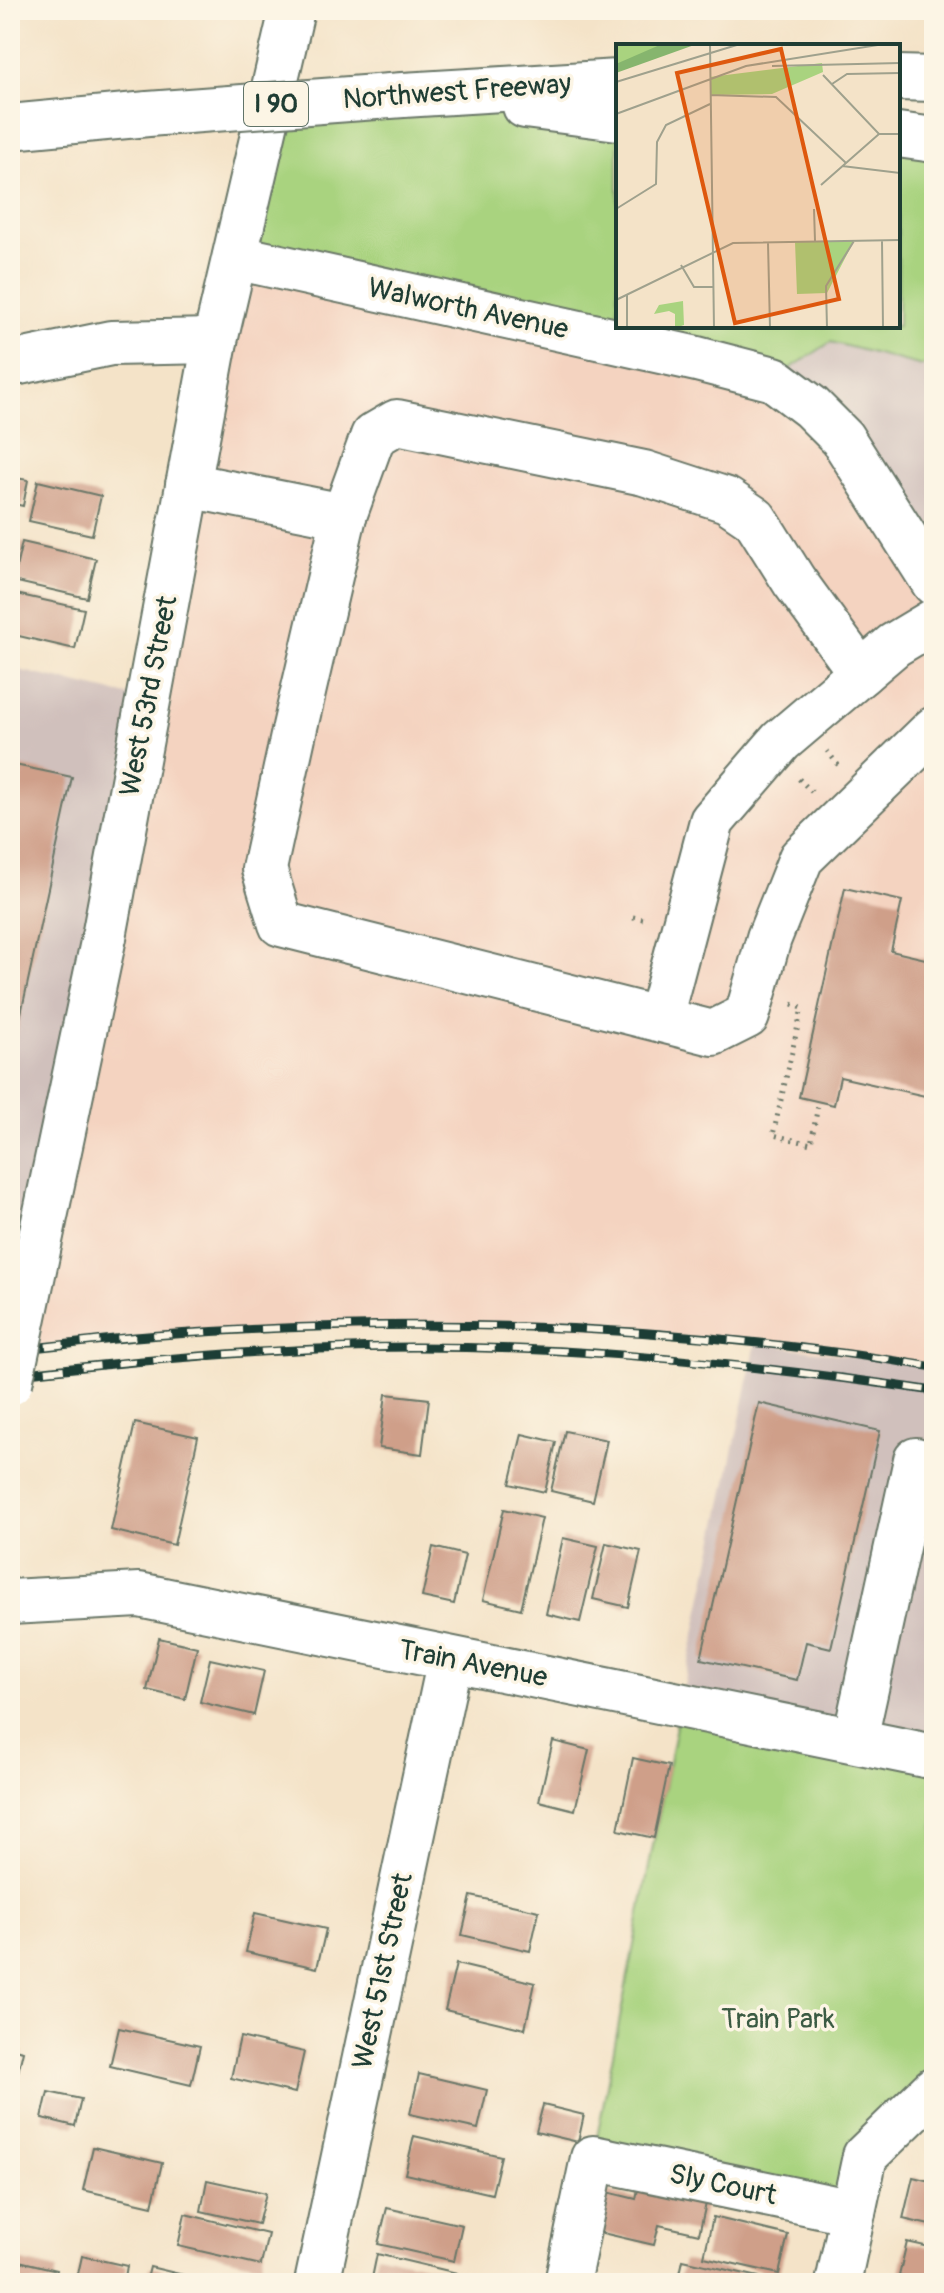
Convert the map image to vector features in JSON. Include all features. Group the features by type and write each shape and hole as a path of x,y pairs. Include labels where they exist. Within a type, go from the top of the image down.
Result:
{"main road":[{"name":"West 53rd Street","path":"10,1383 104,937 215,341 292,10"},
{"path":"900,78 934,79"},
{"name":"Northwest Freeway","path":"10,127 417,94 616,82"},
{"path":"417,94 616,118"},
{"path":"900,135 934,140"},
{"name":"Walworth Avenue","path":"235,257 697,359 774,379 811,407 842,438 934,583"},
{"path":"10,364 111,343 215,341"},
{"path":"861,673 794,581 755,519 727,500 644,473 397,422 373,436 344,516 264,869 281,924 713,1033 747,1016 769,938 801,858 934,729"},
{"path":"188,485 344,516"},
{"path":"660,1018 712,821 781,741 894,645 934,621"},
{"path":"855,1739 916,1460"},
{"name":"Train Avenue","path":"10,1604 139,1595 934,1757"},
{"name":"West 51st Street","path":"317,2283 450,1659"},
{"path":"838,2283 865,2156 934,2089"},
{"name":"Sly Court","path":"567,2283 593,2158 853,2212"}],"path":[{"path":"792,1004 802,1008 773,1135 811,1144 818,1105"}],"shaded area":[{"path":"235,257 774,379 934,583 934,1367 787,1346 564,1327 316,1327 160,1335 16,1350"},
{"path":"934,276 934,583 774,379 854,328 900,328 900,323"},
{"path":"10,668 148,700 10,1383"},
{"path":"756,1343 934,1367 934,1757 680,1705"}],"green space":[{"path":"403,95 616,118 616,328 900,328 900,135 934,140 934,361 922,366 831,342 774,379 235,257 266,124"},
{"name":"Train Park","path":"680,1705 934,1757 934,2089 853,2212 593,2158"}],"building":[{"path":"10,477 28,480 23,506 10,503"},
{"path":"38,481 101,496 92,535 29,521"},
{"path":"22,542 96,559 87,598 13,581"},
{"path":"16,594 84,609 75,649 10,634"},
{"path":"10,764 72,777 11,1060 10,1060"},
{"path":"845,888 902,901 891,951 934,961 934,1098 840,1077 834,1105 799,1097"},
{"path":"386,1394 429,1399 422,1454 379,1448"},
{"path":"759,1403 880,1431 831,1648 806,1642 797,1680 701,1659"},
{"path":"135,1423 198,1437 174,1545 111,1530"},
{"path":"565,1431 607,1440 593,1501 551,1491"},
{"path":"522,1434 556,1442 545,1492 510,1484"},
{"path":"504,1509 542,1518 521,1609 483,1600"},
{"path":"563,1538 598,1546 580,1622 546,1614"},
{"path":"606,1543 641,1551 628,1607 593,1599"},
{"path":"433,1547 465,1555 454,1604 422,1597"},
{"path":"159,1638 197,1647 185,1699 147,1690"},
{"path":"210,1659 264,1671 254,1715 200,1702"},
{"path":"553,1741 589,1750 575,1810 539,1801"},
{"path":"633,1758 669,1766 654,1838 618,1830"},
{"path":"471,1896 539,1911 530,1951 462,1935"},
{"path":"255,1913 326,1929 317,1968 246,1952"},
{"path":"456,1964 535,1983 525,2029 445,2010"},
{"path":"119,2028 200,2046 191,2085 110,2066"},
{"path":"240,2037 304,2052 295,2093 231,2078"},
{"path":"10,2048 23,2051 14,2089 10,2088"},
{"path":"419,2074 487,2090 478,2129 410,2114"},
{"path":"48,2092 81,2099 75,2126 42,2118"},
{"path":"543,2105 584,2115 578,2142 536,2132"},
{"path":"414,2136 501,2156 492,2194 405,2174"},
{"path":"93,2147 162,2163 152,2206 83,2190"},
{"path":"913,2177 934,2182 934,2226 903,2219"},
{"path":"207,2180 266,2193 258,2224 201,2211"},
{"path":"639,2184 707,2199 699,2234 659,2225 654,2245 598,2232 607,2192 636,2199"},
{"path":"387,2208 462,2225 454,2261 378,2244"},
{"path":"185,2214 268,2234 261,2265 178,2246"},
{"path":"713,2217 788,2235 779,2274 704,2257"},
{"path":"907,2242 934,2248 934,2283 899,2276"},
{"path":"377,2254 457,2273 454,2283 371,2283"},
{"path":"82,2256 127,2266 124,2283 76,2283"},
{"path":"683,2260 759,2277 757,2283 678,2283"},
{"path":"19,2261 57,2270 54,2283 14,2283"},
{"path":"150,2267 213,2282 213,2283 146,2283"}],"railway":[{"path":"10,1350 142,1336 258,1329 452,1325 646,1333 742,1341 934,1367"},
{"path":"10,1375 279,1351 472,1348 550,1350 704,1362 934,1391"}]}
